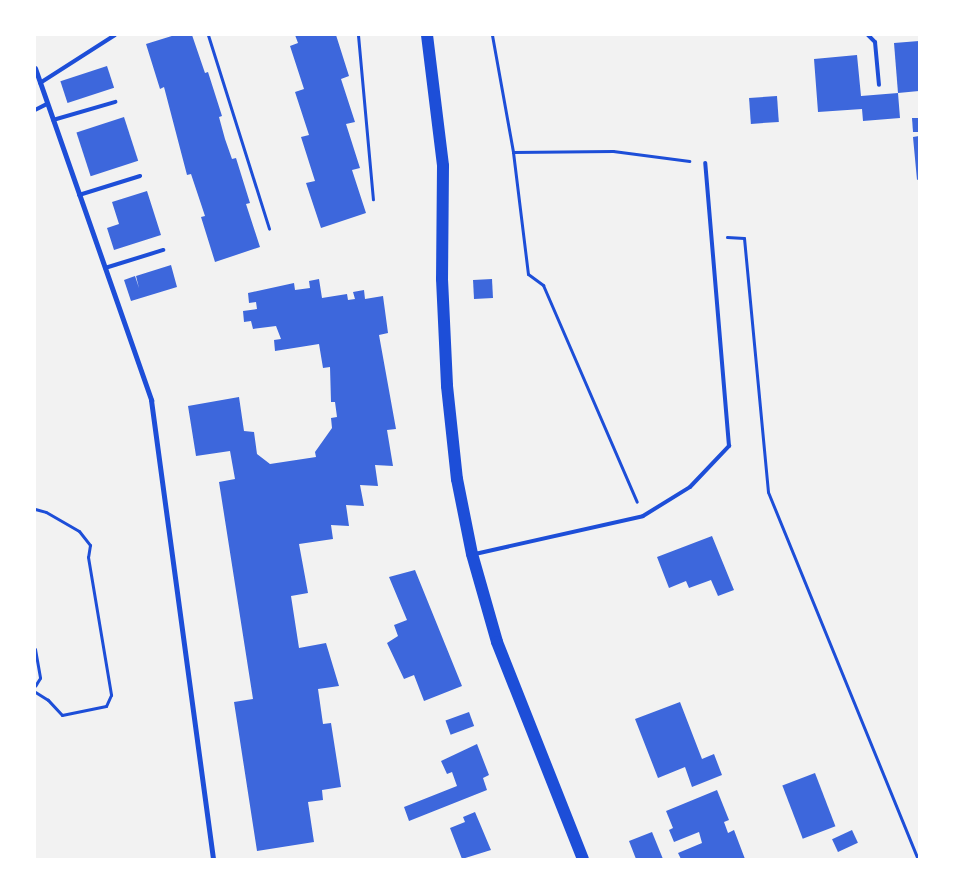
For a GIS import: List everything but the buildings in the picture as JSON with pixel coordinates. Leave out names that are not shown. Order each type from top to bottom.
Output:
[{"type":"main road","points":[[427,35],[443,166],[442,279],[447,386],[457,479],[472,554],[496,642],[583,859]]},
{"type":"street","points":[[35,68],[151,400],[213,859]]},
{"type":"lane","points":[[40,83],[115,35]]},
{"type":"lane","points":[[868,35],[875,42],[879,85]]},
{"type":"lane","points":[[52,120],[115,102]]},
{"type":"lane","points":[[35,110],[46,104]]},
{"type":"lane","points":[[472,554],[643,516],[690,487],[729,446],[705,163]]},
{"type":"lane","points":[[79,195],[140,176]]},
{"type":"lane","points":[[105,268],[163,250]]},
{"type":"path","points":[[208,35],[270,229]]},
{"type":"path","points":[[358,35],[374,199]]},
{"type":"path","points":[[492,35],[513,152],[528,274],[544,285],[643,516]]},
{"type":"path","points":[[513,152],[613,152],[705,163]]},
{"type":"path","points":[[711,237],[744,238],[768,492],[918,859]]},
{"type":"path","points":[[35,509],[79,531],[90,545],[88,557],[111,695],[106,706],[62,715],[48,700],[35,692]]},
{"type":"path","points":[[35,649],[40,678],[35,686]]}]
